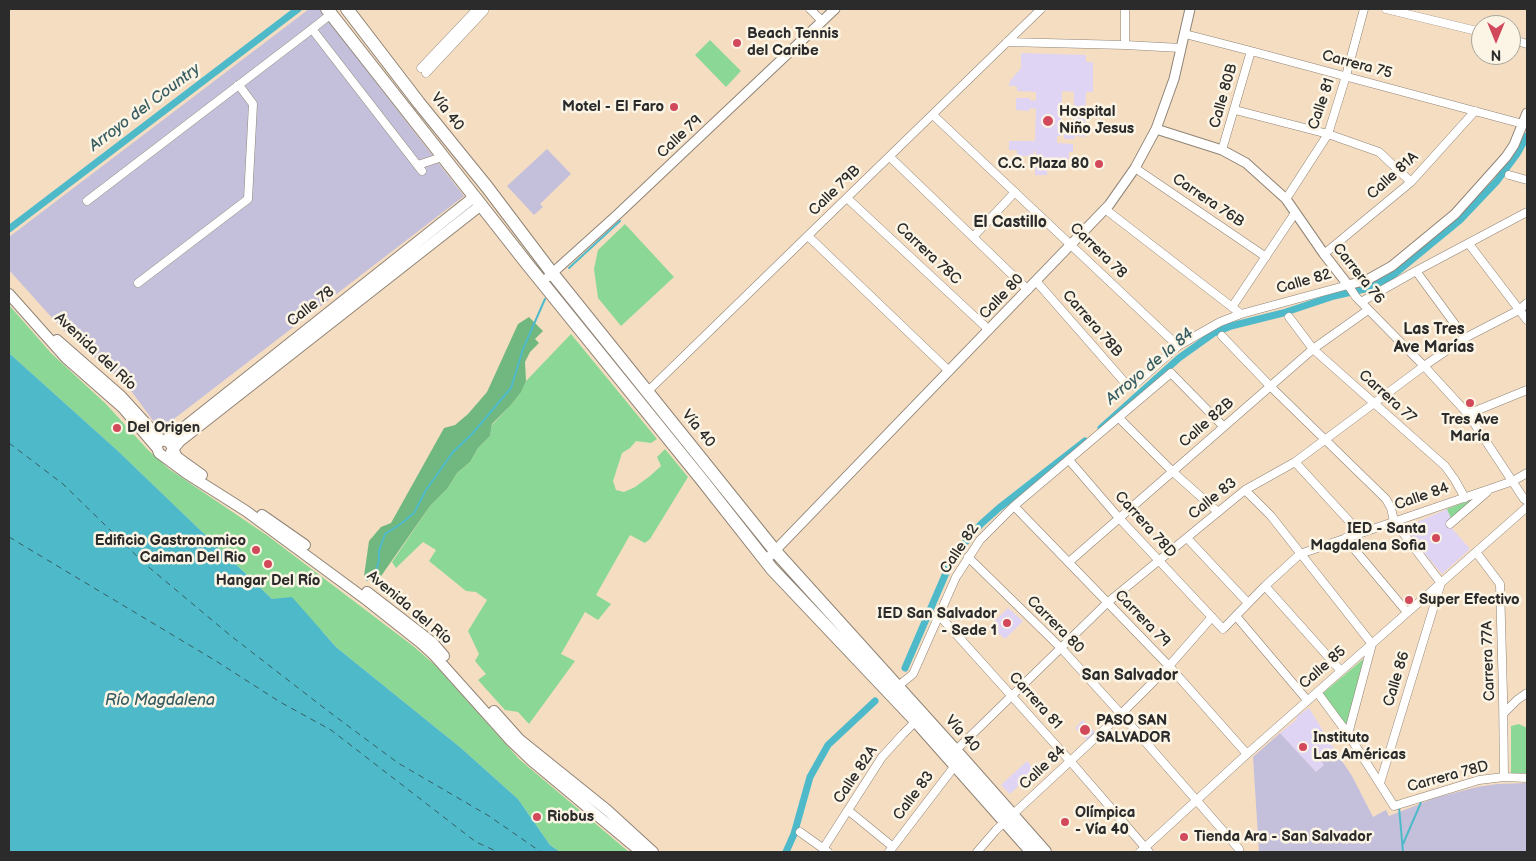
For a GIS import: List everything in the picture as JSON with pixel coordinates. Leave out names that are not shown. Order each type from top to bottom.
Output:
[{"type":"highway","name":"Vía 40","points":[[346,9],[488,187],[552,273],[647,392],[765,561],[916,721],[955,758]]},
{"type":"highway","name":"Vía 40","points":[[328,14],[342,29],[439,158],[703,471],[897,687],[955,758],[1009,819],[1045,852]]},
{"type":"highway","points":[[342,29],[355,19]]},
{"type":"highway","points":[[439,158],[455,148]]},
{"type":"highway","name":"Vía 40","points":[[1009,819],[1032,852]]},
{"type":"main road","name":"Calle 78","points":[[168,444],[477,201]]},
{"type":"main road","name":"Avenida del Río","points":[[9,284],[54,337],[121,396],[152,430],[168,444],[182,462],[279,526],[384,605],[432,644],[520,740],[607,810],[653,852]]},
{"type":"main road","name":"Avenida del Río","points":[[9,294],[66,358],[168,444],[186,474],[246,511],[368,601],[421,643],[511,741],[641,852]]},
{"type":"main road","points":[[152,430],[168,434],[168,444]]},
{"type":"main road","points":[[526,754],[536,758],[592,805],[607,810]]},
{"type":"street","points":[[423,71],[480,10],[490,11],[493,9]]},
{"type":"street","points":[[810,9],[822,21]]},
{"type":"street","name":"Calle 79","points":[[542,282],[618,214],[835,9]]},
{"type":"street","name":"Calle 79B","points":[[647,392],[1041,9]]},
{"type":"street","points":[[1124,44],[1125,9]]},
{"type":"street","name":"Calle 80","points":[[765,561],[776,552],[1105,209],[1135,168],[1156,129],[1174,79],[1190,9]]},
{"type":"street","name":"Calle 81","points":[[1286,200],[1328,134],[1364,9]]},
{"type":"street","points":[[1386,9],[1471,30]]},
{"type":"street","points":[[87,201],[312,29],[328,14]]},
{"type":"street","points":[[312,29],[420,168],[439,158]]},
{"type":"street","name":"Carrera 75","points":[[1185,34],[1523,124]]},
{"type":"street","points":[[1007,42],[1124,44],[1181,48]]},
{"type":"street","name":"Calle 80B","points":[[1222,150],[1251,51]]},
{"type":"street","points":[[138,283],[248,199],[253,104],[241,88],[236,86]]},
{"type":"street","points":[[1235,110],[1328,134],[1379,152],[1410,182]]},
{"type":"street","name":"Calle 81A","points":[[1324,254],[1410,182],[1475,111]]},
{"type":"street","name":"Calle 82","points":[[1127,385],[1133,386],[1178,346],[1220,322],[1241,314],[1349,286],[1367,280],[1392,266],[1455,214],[1506,157],[1514,145],[1527,113]]},
{"type":"street","name":"Carrera 78","points":[[933,115],[1178,346]]},
{"type":"street","name":"Carrera 76","points":[[1156,129],[1222,150],[1246,163],[1286,200],[1358,300],[1424,366],[1468,414],[1527,501]]},
{"type":"street","points":[[890,157],[1028,290]]},
{"type":"street","name":"Carrera 76B","points":[[1135,168],[1266,257]]},
{"type":"street","points":[[1509,175],[1527,180]]},
{"type":"street","points":[[973,237],[1015,192]]},
{"type":"street","name":"Carrera 78C","points":[[848,198],[989,330]]},
{"type":"street","points":[[1105,209],[1241,314]]},
{"type":"street","points":[[1358,300],[1469,244],[1527,212]]},
{"type":"street","points":[[1232,307],[1295,213]]},
{"type":"street","points":[[808,236],[949,371]]},
{"type":"street","points":[[1469,244],[1527,320]]},
{"type":"street","points":[[1416,271],[1465,338]]},
{"type":"street","name":"Carrera 78B","points":[[1036,281],[1127,385]]},
{"type":"street","name":"Calle 83","points":[[891,850],[955,758],[1012,696],[1107,603],[1245,490],[1294,462],[1465,338],[1519,310],[1527,303]]},
{"type":"street","name":"Calle 82B","points":[[1069,562],[1270,386],[1314,349],[1368,310]]},
{"type":"street","name":"Carrera 77","points":[[1289,317],[1314,349],[1444,466],[1455,480],[1465,498]]},
{"type":"street","points":[[1222,336],[1324,440],[1386,499],[1392,508],[1394,521],[1441,583]]},
{"type":"street","name":"Calle 82","points":[[897,687],[913,674],[956,577],[980,540],[1014,506],[1171,373],[1224,427]]},
{"type":"street","points":[[1468,414],[1526,393]]},
{"type":"street","points":[[1118,418],[1173,472],[1218,512]]},
{"type":"street","name":"Carrera 78D","points":[[1069,460],[1119,518],[1223,629]]},
{"type":"street","points":[[1294,462],[1360,533]]},
{"type":"street","name":"Calle 84","points":[[1223,629],[1300,554],[1465,498],[1512,481],[1527,473]]},
{"type":"street","points":[[1450,524],[1490,489]]},
{"type":"street","points":[[1245,490],[1271,516],[1372,644],[1348,734]]},
{"type":"street","name":"Carrera 79","points":[[1014,506],[1169,666],[1247,754]]},
{"type":"street","name":"Calle 85","points":[[1145,851],[1247,754],[1527,507]]},
{"type":"street","points":[[1187,538],[1248,603]]},
{"type":"street","points":[[1345,538],[1407,612]]},
{"type":"street","name":"Carrera 77A","points":[[1476,552],[1500,584],[1504,695],[1504,777]]},
{"type":"street","name":"Carrera 80","points":[[968,557],[1061,648],[1121,714],[1239,851]]},
{"type":"street","name":"Calle 86","points":[[1380,783],[1441,583]]},
{"type":"street","points":[[1265,586],[1341,671]]},
{"type":"street","name":"Carrera 81","points":[[938,614],[1071,762],[1145,851]]},
{"type":"street","points":[[1236,616],[1308,700]]},
{"type":"street","name":"Calle 84","points":[[977,852],[1009,819],[1121,714],[1169,666],[1212,618]]},
{"type":"street","name":"Carrera 78D","points":[[1317,692],[1348,734],[1394,806],[1479,780],[1504,777],[1527,778]]},
{"type":"street","points":[[1504,713],[1527,693]]},
{"type":"street","points":[[1504,695],[1517,700]]},
{"type":"street","name":"Calle 82A","points":[[825,850],[864,784],[882,758],[916,721]]},
{"type":"street","points":[[848,811],[891,850]]},
{"type":"street","points":[[800,832],[825,850]]},
{"type":"shaded area","points":[[309,9],[319,9],[464,196],[166,425],[154,422],[126,384],[63,330],[9,270],[9,237]]},
{"type":"shaded area","name":"Hospital Niño Jesus","points":[[1021,53],[1086,55],[1086,62],[1093,62],[1093,92],[1086,92],[1085,137],[1075,136],[1075,139],[1064,139],[1064,132],[1073,132],[1074,92],[1062,91],[1061,136],[1057,136],[1057,143],[1073,144],[1073,152],[1069,152],[1069,159],[1047,158],[1047,175],[1035,175],[1036,151],[1034,151],[1034,156],[1017,156],[1017,150],[1009,150],[1009,141],[1035,141],[1036,109],[1030,108],[1029,111],[1016,110],[1016,98],[1030,98],[1030,100],[1036,101],[1036,92],[1017,91],[1017,86],[1009,86],[1010,81],[1021,68]]},
{"type":"shaded area","points":[[547,149],[571,174],[540,204],[543,207],[534,215],[507,186]]},
{"type":"shaded area","name":"IED - Santa Magdalena Sofia","points":[[1447,509],[1452,521],[1449,525],[1470,549],[1442,574],[1403,528]]},
{"type":"shaded area","name":"IED San Salvador - Sede 1","points":[[1008,608],[1023,621],[1005,639],[990,626]]},
{"type":"shaded area","points":[[1309,708],[1336,752],[1322,760],[1324,765],[1316,772],[1280,733],[1297,719],[1296,717]]},
{"type":"shaded area","name":"PASO SAN SALVADOR","points":[[1083,720],[1095,732],[1087,740],[1075,728]]},
{"type":"shaded area","points":[[1280,733],[1316,772],[1324,765],[1321,760],[1336,752],[1352,776],[1373,817],[1386,810],[1389,816],[1435,798],[1477,787],[1527,783],[1527,852],[1259,852],[1253,757]]},
{"type":"shaded area","points":[[1027,761],[1035,770],[1010,794],[1001,785]]},
{"type":"green space","points":[[710,40],[741,71],[726,87],[695,55]]},
{"type":"green space","points":[[625,224],[674,277],[621,326],[598,298],[594,269],[598,250]]},
{"type":"green space","points":[[9,305],[51,353],[106,404],[148,450],[169,469],[268,536],[413,646],[435,665],[519,759],[629,852],[560,852],[550,845],[518,799],[461,748],[336,647],[323,632],[272,599],[118,451],[9,353]]},
{"type":"green space","points":[[529,317],[543,331],[535,339],[539,343],[530,352],[525,362],[526,381],[521,392],[492,424],[490,436],[478,448],[470,462],[457,473],[447,489],[430,506],[379,579],[371,581],[364,576],[369,541],[381,527],[391,523],[444,428],[455,425],[468,414],[487,392],[518,324]]},
{"type":"green space","points":[[571,334],[657,439],[651,443],[636,441],[622,453],[613,481],[616,490],[624,492],[635,487],[650,476],[661,466],[657,457],[665,449],[688,477],[650,539],[645,543],[630,535],[596,595],[611,604],[598,620],[585,612],[561,654],[575,661],[529,724],[518,712],[505,710],[478,680],[486,674],[475,661],[479,654],[468,631],[487,600],[476,592],[466,591],[429,561],[436,550],[423,542],[396,568],[392,562],[430,506],[447,489],[457,473],[470,462],[478,448],[490,436],[492,425],[510,406],[526,381]]},
{"type":"green space","points":[[1481,496],[1452,521],[1447,509]]},
{"type":"green space","points":[[1368,655],[1347,728],[1322,694]]},
{"type":"green space","points":[[1519,724],[1527,728],[1527,773],[1511,773],[1511,726]]},
{"type":"water","name":"Río Magdalena","points":[[9,353],[118,451],[272,599],[292,597],[336,647],[461,748],[518,799],[550,845],[560,852],[9,852]]},
{"type":"waterway","name":"Arroyo del Country","points":[[9,229],[298,9]]},
{"type":"waterway","name":"Arroyo de la 84","points":[[1101,428],[1179,358],[1214,333],[1231,326],[1283,313],[1334,296],[1369,288],[1392,276],[1460,220],[1497,181],[1517,154],[1527,136]]},
{"type":"waterway","points":[[569,268],[620,221]]},
{"type":"waterway","points":[[367,580],[376,571],[379,551],[385,534],[414,513],[426,490],[453,452],[472,434],[511,388],[523,349],[545,299]]},
{"type":"waterway","name":"Arroyo de la 84","points":[[905,668],[949,566],[957,552],[981,524],[999,508],[1085,441]]},
{"type":"waterway","name":"Arroyo de la 84","points":[[786,852],[794,834],[810,777],[828,745],[875,701]]},
{"type":"waterway","points":[[1403,844],[1422,800]]},
{"type":"waterway","points":[[1399,807],[1403,852]]},
{"type":"ferry route","points":[[9,443],[63,484],[145,564],[231,636],[328,711],[398,763],[489,816],[541,852]]},
{"type":"ferry route","points":[[9,537],[216,661],[280,702],[331,730],[476,842],[498,852]]},
{"type":"place","name":"Beach Tennis del Caribe","points":[[737,43]]},
{"type":"place","name":"Motel - El Faro","points":[[674,107]]},
{"type":"place","name":"Hospital Niño Jesus","points":[[1048,121]]},
{"type":"place","name":"C.C. Plaza 80","points":[[1099,164]]},
{"type":"place","name":"Tres Ave María","points":[[1470,403]]},
{"type":"place","name":"Del Origen","points":[[117,428]]},
{"type":"place","name":"IED - Santa Magdalena Sofia","points":[[1436,538]]},
{"type":"place","name":"Edificio Gastronomico Caiman Del Rio","points":[[256,550]]},
{"type":"place","name":"Hangar Del Río","points":[[268,564]]},
{"type":"place","name":"Super Efectivo","points":[[1409,600]]},
{"type":"place","name":"IED San Salvador - Sede 1","points":[[1007,623]]},
{"type":"place","name":"PASO SAN SALVADOR","points":[[1085,730]]},
{"type":"place","name":"Instituto Las Américas","points":[[1303,747]]},
{"type":"place","name":"Riobus","points":[[537,817]]},
{"type":"place","name":"Olímpica - Vía 40","points":[[1065,822]]},
{"type":"place","name":"Tienda Ara - San Salvador","points":[[1184,837]]},
{"type":"district","name":"El Castillo","points":[[1010,223]]},
{"type":"district","name":"Las Tres Ave Marías","points":[[1434,339]]},
{"type":"district","name":"San Salvador","points":[[1130,676]]}]
